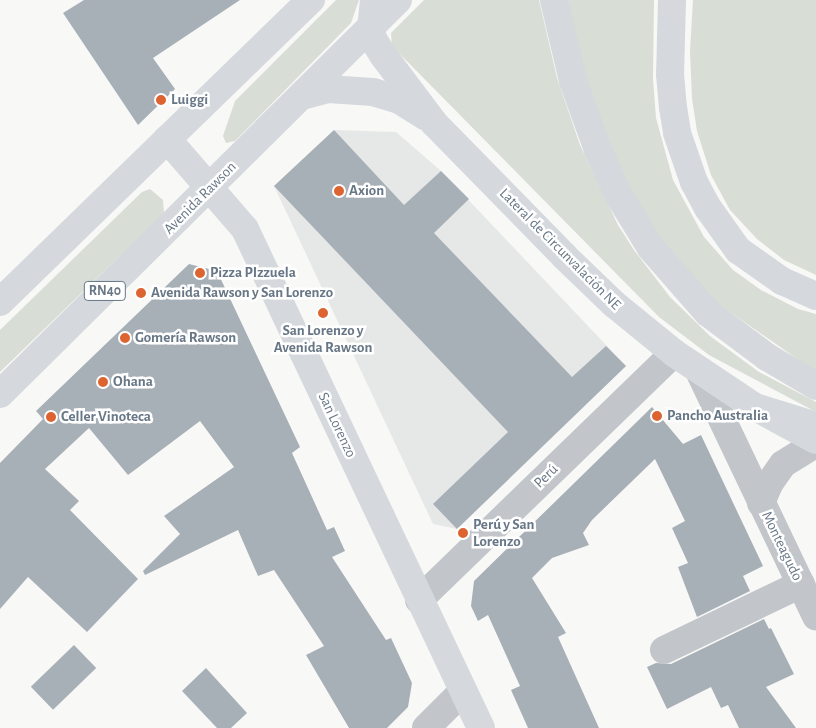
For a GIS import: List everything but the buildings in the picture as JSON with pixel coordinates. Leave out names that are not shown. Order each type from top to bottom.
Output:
[{"type":"main road","points":[[0,302],[311,0]]},
{"type":"main road","name":"Lateral de Circunvalación NE","points":[[374,0],[371,27],[377,47],[434,123],[604,295],[674,353],[699,371],[755,407],[816,441]]},
{"type":"main road","name":"Avenida Rawson","points":[[0,394],[398,0]]},
{"type":"main road","points":[[554,0],[573,81],[598,150],[620,196],[651,248],[688,294],[708,313],[767,357],[816,386]]},
{"type":"main road","points":[[672,0],[670,74],[673,107],[677,133],[694,182],[708,208],[738,250],[782,281],[816,296]]},
{"type":"main road","points":[[302,96],[328,90],[373,92],[399,100],[434,123]]},
{"type":"main road","name":"San Lorenzo","points":[[167,139],[245,229],[481,728]]},
{"type":"main road","points":[[755,407],[816,426]]},
{"type":"street","name":"Perú","points":[[419,600],[674,353]]},
{"type":"street","name":"Monteagudo","points":[[699,371],[816,616]]},
{"type":"street","name":"Monteagudo","points":[[761,502],[769,484],[783,464],[816,441]]},
{"type":"street","points":[[664,650],[801,584]]},
{"type":"street","points":[[426,728],[463,691]]},
{"type":"shaded area","points":[[336,0],[359,0],[351,23],[235,141],[226,143],[223,136],[235,101]]},
{"type":"shaded area","points":[[424,0],[539,0],[557,78],[580,145],[618,225],[634,250],[670,297],[710,336],[759,372],[816,402],[816,412],[709,355],[659,317],[392,46],[391,33]]},
{"type":"shaded area","points":[[568,0],[654,0],[653,79],[656,118],[673,180],[704,237],[733,270],[761,290],[798,309],[816,314],[816,372],[717,303],[669,252],[631,193],[600,126],[577,47]]},
{"type":"shaded area","points":[[693,0],[816,0],[816,275],[784,260],[757,239],[730,210],[711,175],[697,131],[692,99],[690,51]]},
{"type":"shaded area","points":[[334,130],[396,132],[441,171],[626,366],[457,529],[433,524],[274,186]]},
{"type":"shaded area","points":[[150,189],[163,200],[164,213],[0,372],[0,330],[142,192]]},
{"type":"place","name":"Luiggi","points":[[161,100]]},
{"type":"place","name":"Axion","points":[[339,191]]},
{"type":"place","name":"Pizza PIzzuela","points":[[200,273]]},
{"type":"place","name":"Avenida Rawson y San Lorenzo","points":[[141,293]]},
{"type":"place","name":"San Lorenzo y Avenida Rawson","points":[[323,313]]},
{"type":"place","name":"Gomería Rawson","points":[[125,338]]},
{"type":"place","name":"Ohana","points":[[103,382]]},
{"type":"place","name":"Pancho Australia","points":[[657,416]]},
{"type":"place","name":"Celler Vinoteca","points":[[51,417]]},
{"type":"place","name":"Perú y San Lorenzo","points":[[463,533]]}]
